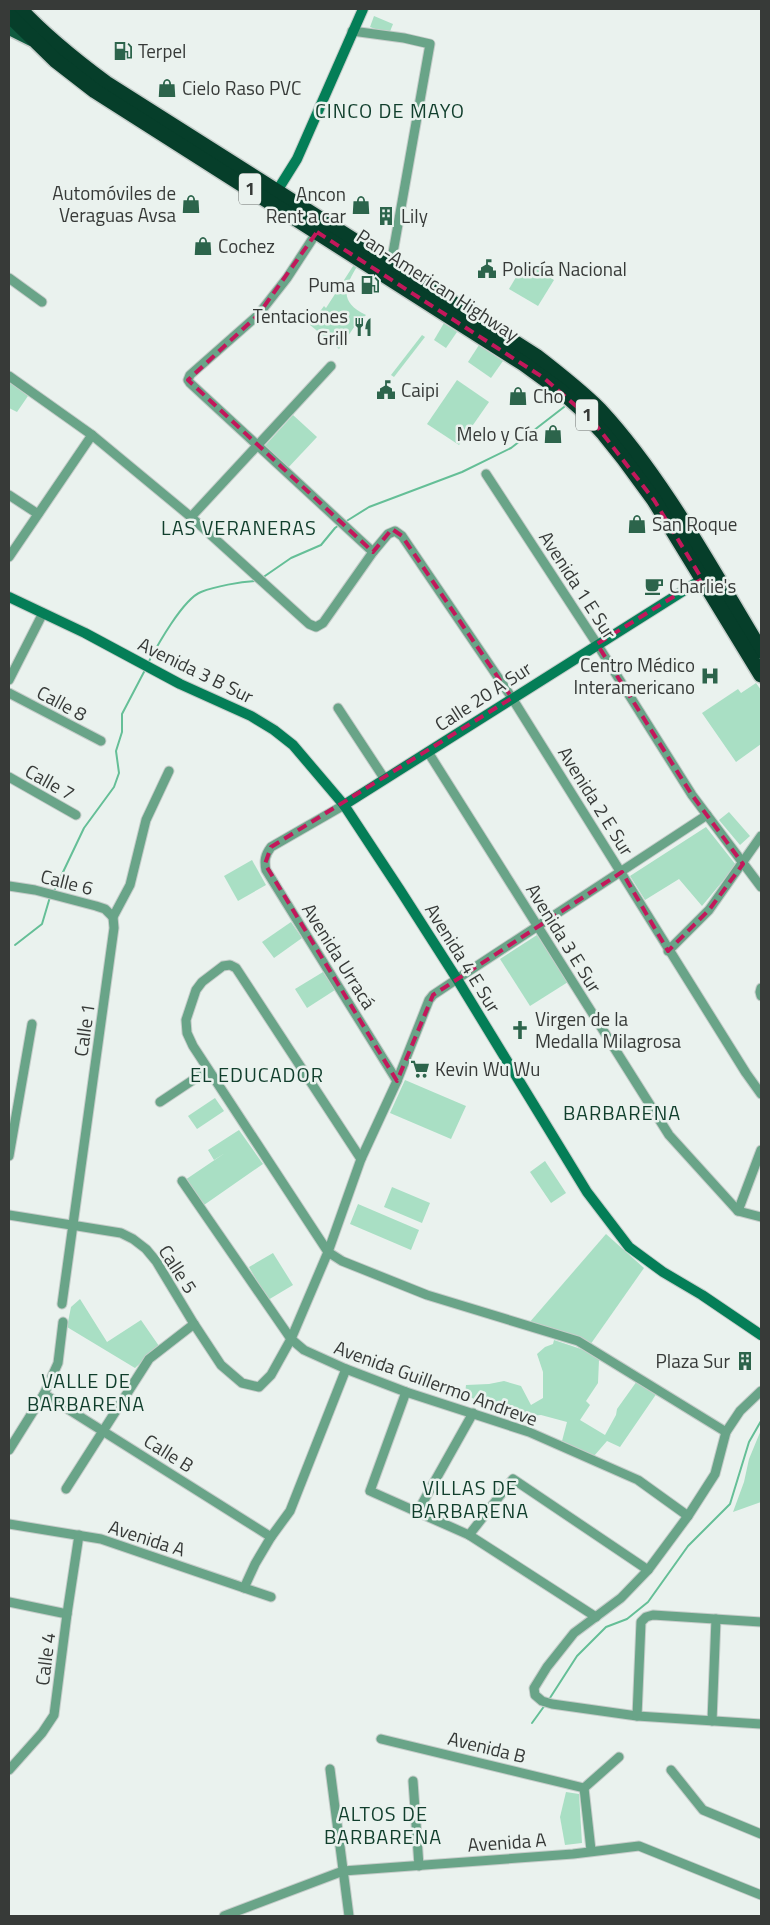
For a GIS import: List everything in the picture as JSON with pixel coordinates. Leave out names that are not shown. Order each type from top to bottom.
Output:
[{"type":"highway","points":[[12,9],[37,32],[42,42],[64,59],[70,62],[76,61],[81,73],[118,107]]},
{"type":"highway","name":"Pan-American Highway","points":[[20,9],[40,40],[76,61],[106,83],[536,356],[578,389],[600,411],[637,456],[678,514],[707,576],[761,675]]},
{"type":"highway","name":"Pan-American Highway","points":[[9,14],[40,40],[74,75],[118,107],[202,158],[524,364],[580,408],[604,434],[653,499],[761,652]]},
{"type":"highway","points":[[202,158],[265,191],[277,191],[283,202],[317,227],[336,244]]},
{"type":"main road","points":[[9,29],[40,40]]},
{"type":"street","points":[[277,191],[297,159],[363,9]]},
{"type":"street","points":[[352,31],[404,38],[430,44],[391,264]]},
{"type":"street","points":[[9,376],[92,435],[191,517],[309,624],[316,627],[323,623],[373,552],[256,446],[188,380],[190,375],[258,315],[287,278],[316,232]]},
{"type":"street","points":[[9,278],[42,302]]},
{"type":"street","points":[[191,517],[331,366]]},
{"type":"street","points":[[9,557],[92,435]]},
{"type":"street","name":"Avenida 1 E Sur","points":[[486,474],[597,644],[687,787],[761,887]]},
{"type":"street","points":[[9,496],[38,514]]},
{"type":"street","name":"Avenida 2 E Sur","points":[[373,552],[388,534],[395,532],[402,536],[512,698],[622,872],[668,951],[761,1094]]},
{"type":"street","name":"Calle 20 A Sur","points":[[271,847],[344,805],[707,576]]},
{"type":"street","name":"Avenida 3 B Sur","points":[[9,597],[180,684],[251,716],[274,730],[293,745],[344,805]]},
{"type":"street","points":[[9,680],[43,613]]},
{"type":"street","name":"Calle 8","points":[[9,693],[101,741]]},
{"type":"street","points":[[338,708],[384,778]]},
{"type":"street","name":"Avenida 3 E Sur","points":[[428,752],[668,1135],[738,1211]]},
{"type":"street","name":"Calle 1","points":[[62,1304],[114,928],[113,917],[130,885],[146,820],[169,771]]},
{"type":"street","name":"Calle 7","points":[[9,777],[76,815]]},
{"type":"street","name":"Avenida 4 E Sur","points":[[344,805],[456,979],[586,1192],[629,1247],[663,1272],[702,1295],[761,1335]]},
{"type":"street","points":[[291,1339],[328,1252],[360,1159],[397,1081],[429,1000],[456,979],[707,815]]},
{"type":"street","points":[[668,951],[709,910],[761,836]]},
{"type":"street","name":"Avenida Urracá","points":[[271,847],[265,858],[266,870],[397,1081]]},
{"type":"street","name":"Calle 6","points":[[9,886],[36,890],[96,906],[105,909],[113,917]]},
{"type":"street","points":[[360,1159],[236,968],[230,965],[223,966],[202,982],[196,990],[186,1020],[187,1033],[193,1046],[328,1252],[342,1261],[427,1295],[578,1341],[726,1432]]},
{"type":"street","points":[[761,988],[761,996]]},
{"type":"street","points":[[9,1156],[32,1024]]},
{"type":"street","points":[[160,1102],[208,1070]]},
{"type":"street","points":[[761,1150],[738,1211],[761,1217]]},
{"type":"street","name":"Avenida Guillermo Andreve","points":[[182,1181],[291,1339],[304,1350],[346,1369],[406,1392],[529,1432],[638,1480],[688,1516]]},
{"type":"street","name":"Calle 5","points":[[9,1215],[121,1233],[140,1244],[156,1261],[221,1365],[242,1383],[259,1387],[271,1375],[291,1339]]},
{"type":"street","points":[[9,1450],[44,1394],[58,1363],[63,1322]]},
{"type":"street","points":[[66,1489],[149,1359],[194,1324]]},
{"type":"street","points":[[244,1588],[254,1564],[290,1510],[346,1369]]},
{"type":"street","points":[[761,1391],[740,1411],[726,1432],[715,1474],[688,1516],[648,1570],[621,1598],[574,1633],[547,1667],[534,1688],[536,1695],[542,1701],[552,1704],[637,1716],[761,1724]]},
{"type":"street","points":[[406,1392],[370,1491],[469,1535],[596,1617]]},
{"type":"street","name":"Calle B","points":[[44,1394],[271,1537]]},
{"type":"street","points":[[418,1511],[473,1413]]},
{"type":"street","points":[[469,1535],[513,1479],[648,1570]]},
{"type":"street","name":"Avenida A","points":[[9,1524],[101,1539],[271,1597]]},
{"type":"street","name":"Calle 4","points":[[9,1770],[42,1733],[54,1715],[67,1614],[80,1535]]},
{"type":"street","points":[[9,1602],[67,1614]]},
{"type":"street","points":[[637,1716],[641,1622],[643,1619],[653,1615],[761,1622]]},
{"type":"street","points":[[712,1721],[716,1619]]},
{"type":"street","name":"Avenida B","points":[[381,1739],[584,1788]]},
{"type":"street","points":[[591,1850],[584,1788],[619,1757]]},
{"type":"street","points":[[330,1769],[349,1916]]},
{"type":"street","points":[[671,1770],[703,1810],[761,1834]]},
{"type":"street","points":[[413,1781],[419,1866]]},
{"type":"street","name":"Avenida A","points":[[224,1916],[343,1871],[573,1854],[591,1850],[639,1846],[761,1895]]},
{"type":"highlighted area","points":[[317,232],[544,378],[592,420],[654,500],[702,579],[597,644],[692,795],[743,864],[709,910],[668,951],[622,872],[433,995],[397,1081],[265,864],[271,847],[512,698],[402,536],[392,529],[373,552],[188,380],[258,315]]},
{"type":"green space","points":[[374,16],[393,24],[389,34],[370,27]]},
{"type":"green space","points":[[525,262],[554,280],[538,306],[509,289]]},
{"type":"green space","points":[[355,263],[358,265],[347,287],[348,299],[351,305],[366,315],[363,318],[361,317],[339,349],[310,325],[324,306],[326,308]]},
{"type":"green space","points":[[444,323],[457,332],[446,348],[434,340]]},
{"type":"green space","points":[[422,335],[425,337],[394,377],[391,375]]},
{"type":"green space","points":[[479,345],[503,361],[491,378],[468,362]]},
{"type":"green space","points":[[457,380],[489,402],[459,445],[427,424]]},
{"type":"green space","points":[[9,381],[28,396],[17,412],[9,408]]},
{"type":"green space","points":[[293,415],[317,437],[286,470],[263,448]]},
{"type":"green space","points":[[756,683],[761,690],[761,744],[736,762],[702,713],[738,689],[741,693]]},
{"type":"green space","points":[[729,812],[750,836],[740,845],[719,820]]},
{"type":"green space","points":[[706,827],[736,865],[702,906],[679,879],[645,900],[630,876]]},
{"type":"green space","points":[[252,860],[266,885],[238,901],[224,876]]},
{"type":"green space","points":[[291,922],[302,938],[274,958],[262,942]]},
{"type":"green space","points":[[537,935],[568,982],[530,1006],[500,959]]},
{"type":"green space","points":[[323,972],[335,990],[307,1008],[295,989]]},
{"type":"green space","points":[[405,1080],[466,1106],[451,1139],[390,1113]]},
{"type":"green space","points":[[215,1098],[224,1111],[197,1129],[188,1116]]},
{"type":"green space","name":"EL EDUCADOR","points":[[239,1130],[263,1164],[204,1205],[185,1180],[225,1153],[214,1160],[208,1150]]},
{"type":"green space","points":[[545,1161],[566,1193],[551,1203],[530,1172]]},
{"type":"green space","points":[[392,1187],[430,1203],[422,1223],[384,1207]]},
{"type":"green space","points":[[358,1204],[419,1230],[411,1250],[350,1224]]},
{"type":"green space","points":[[606,1234],[644,1268],[590,1345],[529,1323]]},
{"type":"green space","points":[[273,1253],[293,1285],[268,1300],[249,1267]]},
{"type":"green space","points":[[80,1299],[107,1342],[141,1320],[159,1346],[135,1368],[67,1327],[71,1307]]},
{"type":"green space","points":[[554,1340],[596,1354],[599,1360],[598,1383],[586,1401],[590,1405],[580,1420],[605,1435],[616,1415],[617,1409],[637,1381],[657,1393],[620,1447],[607,1441],[594,1456],[562,1441],[567,1422],[541,1415],[520,1417],[481,1403],[465,1394],[466,1385],[504,1381],[521,1386],[531,1405],[543,1398],[543,1372],[537,1354],[545,1347],[553,1344]]},
{"type":"green space","points":[[761,1430],[761,1502],[733,1512],[744,1482],[749,1459]]},
{"type":"green space","points":[[566,1792],[579,1794],[582,1843],[565,1845],[560,1817]]},
{"type":"waterway","points":[[345,522],[369,507],[462,472],[511,448],[564,407]]},
{"type":"waterway","points":[[262,578],[291,558],[321,545],[339,525]]},
{"type":"waterway","points":[[148,663],[171,624],[194,596],[214,588],[255,581]]},
{"type":"waterway","points":[[54,891],[84,828],[114,787],[119,773],[116,751],[122,732],[122,714],[145,670]]},
{"type":"waterway","points":[[15,945],[42,924],[50,897]]},
{"type":"waterway","points":[[548,1701],[577,1656],[606,1627],[627,1619],[648,1602],[688,1546],[730,1504],[749,1442],[761,1421]]},
{"type":"waterway","points":[[532,1723],[545,1705]]},
{"type":"place","name":"Terpel","points":[[123,51]]},
{"type":"place","name":"Cielo Raso PVC","points":[[167,88]]},
{"type":"place","name":"Automóviles de Veraguas Avsa","points":[[191,204]]},
{"type":"place","name":"Ancon Rent a car","points":[[361,205]]},
{"type":"place","name":"Lily","points":[[386,216]]},
{"type":"place","name":"Cochez","points":[[203,246]]},
{"type":"place","name":"Policía Nacional","points":[[487,269]]},
{"type":"place","name":"Puma","points":[[370,285]]},
{"type":"place","name":"Tentaciones Grill","points":[[363,327]]},
{"type":"place","name":"Caipi","points":[[386,390]]},
{"type":"place","name":"Cho","points":[[518,396]]},
{"type":"place","name":"Melo y Cía","points":[[553,434]]},
{"type":"place","name":"San Roque","points":[[637,524]]},
{"type":"place","name":"Charlie's","points":[[654,586]]},
{"type":"place","name":"Centro Médico Interamericano","points":[[710,676]]},
{"type":"place","name":"Virgen de la Medalla Milagrosa","points":[[520,1030]]},
{"type":"place","name":"Kevin Wu Wu","points":[[420,1069]]},
{"type":"place","name":"Plaza Sur","points":[[745,1361]]},
{"type":"district","name":"CINCO DE MAYO","points":[[390,111]]},
{"type":"district","name":"LAS VERANERAS","points":[[239,528]]},
{"type":"district","name":"EL EDUCADOR","points":[[257,1075]]},
{"type":"district","name":"BARBARENA","points":[[622,1113]]},
{"type":"district","name":"VALLE DE BARBARENA","points":[[86,1392]]},
{"type":"district","name":"VILLAS DE BARBARENA","points":[[470,1500]]},
{"type":"district","name":"ALTOS DE BARBARENA","points":[[383,1826]]}]
